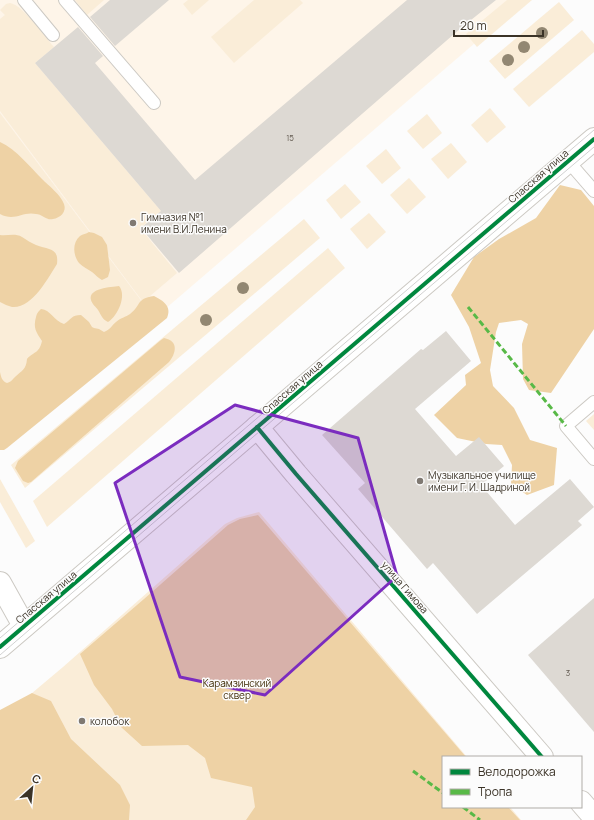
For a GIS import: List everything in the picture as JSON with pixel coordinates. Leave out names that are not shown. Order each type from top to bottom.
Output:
[{"type":"street","name":"Спасская улица","points":[[0,647],[594,139]]},
{"type":"street","name":"улица Гимова","points":[[257,427],[541,756]]},
{"type":"street","points":[[0,583],[24,626]]},
{"type":"street","points":[[582,803],[594,817]]},
{"type":"lane","points":[[24,0],[53,35]]},
{"type":"lane","points":[[65,0],[154,103]]},
{"type":"lane","points":[[568,161],[594,191]]},
{"type":"lane","points":[[594,402],[566,426],[594,459]]},
{"type":"highlighted area","points":[[235,405],[358,438],[397,576],[265,695],[180,677],[115,483]]},
{"type":"shaded area","name":"Гимназия №1 имени В.И.Ленина","points":[[0,0],[525,0],[2,449],[0,446]]},
{"type":"green space","points":[[75,0],[104,0],[87,15]]},
{"type":"green space","points":[[188,0],[209,0],[192,15],[183,4]]},
{"type":"green space","points":[[254,0],[300,0],[303,3],[234,63],[211,37]]},
{"type":"green space","points":[[507,0],[532,0],[477,47],[466,34]]},
{"type":"green space","points":[[559,2],[574,20],[505,79],[489,61]]},
{"type":"green space","points":[[10,3],[21,9],[27,15],[54,47],[35,63],[161,211],[140,228],[177,273],[143,302],[0,111],[0,19],[5,15],[0,10],[6,4]]},
{"type":"green space","points":[[582,30],[594,44],[594,52],[529,107],[513,89]]},
{"type":"green space","points":[[490,108],[506,127],[487,143],[471,125]]},
{"type":"green space","points":[[0,113],[143,303],[0,427]]},
{"type":"green space","points":[[427,114],[442,133],[423,149],[407,131]]},
{"type":"green space","points":[[0,142],[17,154],[60,197],[64,204],[65,210],[60,216],[51,219],[31,213],[14,217],[0,214]]},
{"type":"green space","points":[[451,143],[467,162],[448,179],[431,159]]},
{"type":"green space","points":[[386,149],[401,168],[382,184],[366,166]]},
{"type":"green space","points":[[409,178],[426,197],[407,214],[390,195]]},
{"type":"green space","points":[[345,184],[361,202],[341,219],[326,200]]},
{"type":"green space","points":[[560,185],[581,190],[594,206],[594,329],[551,393],[529,390],[523,379],[522,344],[528,324],[521,320],[499,323],[496,332],[490,370],[493,386],[514,408],[530,440],[557,448],[554,485],[527,495],[511,484],[512,465],[502,445],[486,444],[457,438],[434,415],[466,385],[465,375],[481,363],[469,327],[451,295],[474,257],[499,239],[536,218]]},
{"type":"green space","points":[[369,213],[386,232],[367,249],[350,229]]},
{"type":"green space","points":[[304,219],[320,238],[25,488],[11,465]]},
{"type":"green space","points":[[89,232],[102,237],[107,245],[110,270],[108,277],[102,280],[79,263],[75,253],[74,249],[77,239]]},
{"type":"green space","points":[[0,235],[19,236],[34,244],[52,250],[56,255],[57,264],[39,292],[26,303],[19,306],[12,307],[0,302]]},
{"type":"green space","points":[[328,248],[345,268],[47,527],[33,501]]},
{"type":"green space","points":[[119,286],[122,300],[115,315],[108,322],[103,319],[92,303],[91,296],[93,293],[101,289]]},
{"type":"green space","points":[[154,296],[161,300],[168,308],[167,318],[7,448],[0,450],[0,372],[4,381],[7,383],[10,382],[23,370],[27,359],[39,348],[42,341],[35,327],[35,321],[38,312],[41,309],[47,311],[58,321],[64,324],[73,317],[81,315],[92,327],[104,332],[134,311],[141,301],[148,297]]},
{"type":"green space","points":[[164,338],[172,342],[175,348],[169,362],[31,482],[28,483],[23,481],[15,468],[18,461]]},
{"type":"green space","points":[[594,414],[594,430],[586,421]]},
{"type":"green space","points":[[0,479],[35,541],[26,548],[0,502]]},
{"type":"green space","name":"Карамзинский сквер","points":[[259,512],[466,756],[442,756],[442,808],[511,808],[521,820],[0,820],[0,720],[63,667],[225,524],[237,518]]},
{"type":"green space","name":"Карамзинский сквер","points":[[258,515],[465,756],[442,756],[442,808],[509,808],[520,820],[246,820],[255,807],[252,787],[211,778],[205,758],[188,745],[142,746],[121,727],[112,709],[94,685],[80,654],[228,525],[240,519]]},
{"type":"green space","points":[[32,693],[51,701],[71,739],[120,785],[130,805],[129,820],[0,820],[0,710]]},
{"type":"building","points":[[110,0],[169,0],[115,46],[90,17]]},
{"type":"building","points":[[407,0],[496,0],[461,28],[179,273],[141,228],[161,211],[35,63],[78,27],[103,56],[95,63],[195,180]]},
{"type":"building","name":"Музыкальное училище имени Г. И. Шадриной","points":[[446,331],[471,361],[415,409],[456,456],[479,437],[504,466],[481,485],[515,525],[570,479],[594,507],[578,521],[582,525],[477,614],[433,563],[427,569],[358,489],[365,483],[322,435],[421,349],[423,350]]},
{"type":"building","points":[[594,598],[594,732],[528,655]]},
{"type":"tram line","points":[[0,638],[594,130]]},
{"type":"tram line","points":[[0,655],[260,431],[594,147]]},
{"type":"marked path","points":[[468,307],[566,426]]},
{"type":"marked path","points":[[413,771],[442,792]]},
{"type":"marked path","points":[[464,808],[480,820]]},
{"type":"cycle path","points":[[0,647],[594,139]]},
{"type":"cycle path","points":[[257,427],[296,474],[541,756]]},
{"type":"place","name":"Гимназия №1 имени В.И.Ленина","points":[[133,223]]},
{"type":"place","name":"Музыкальное училище имени Г. И. Шадриной","points":[[420,481]]},
{"type":"place","name":"колобок","points":[[82,721]]}]
